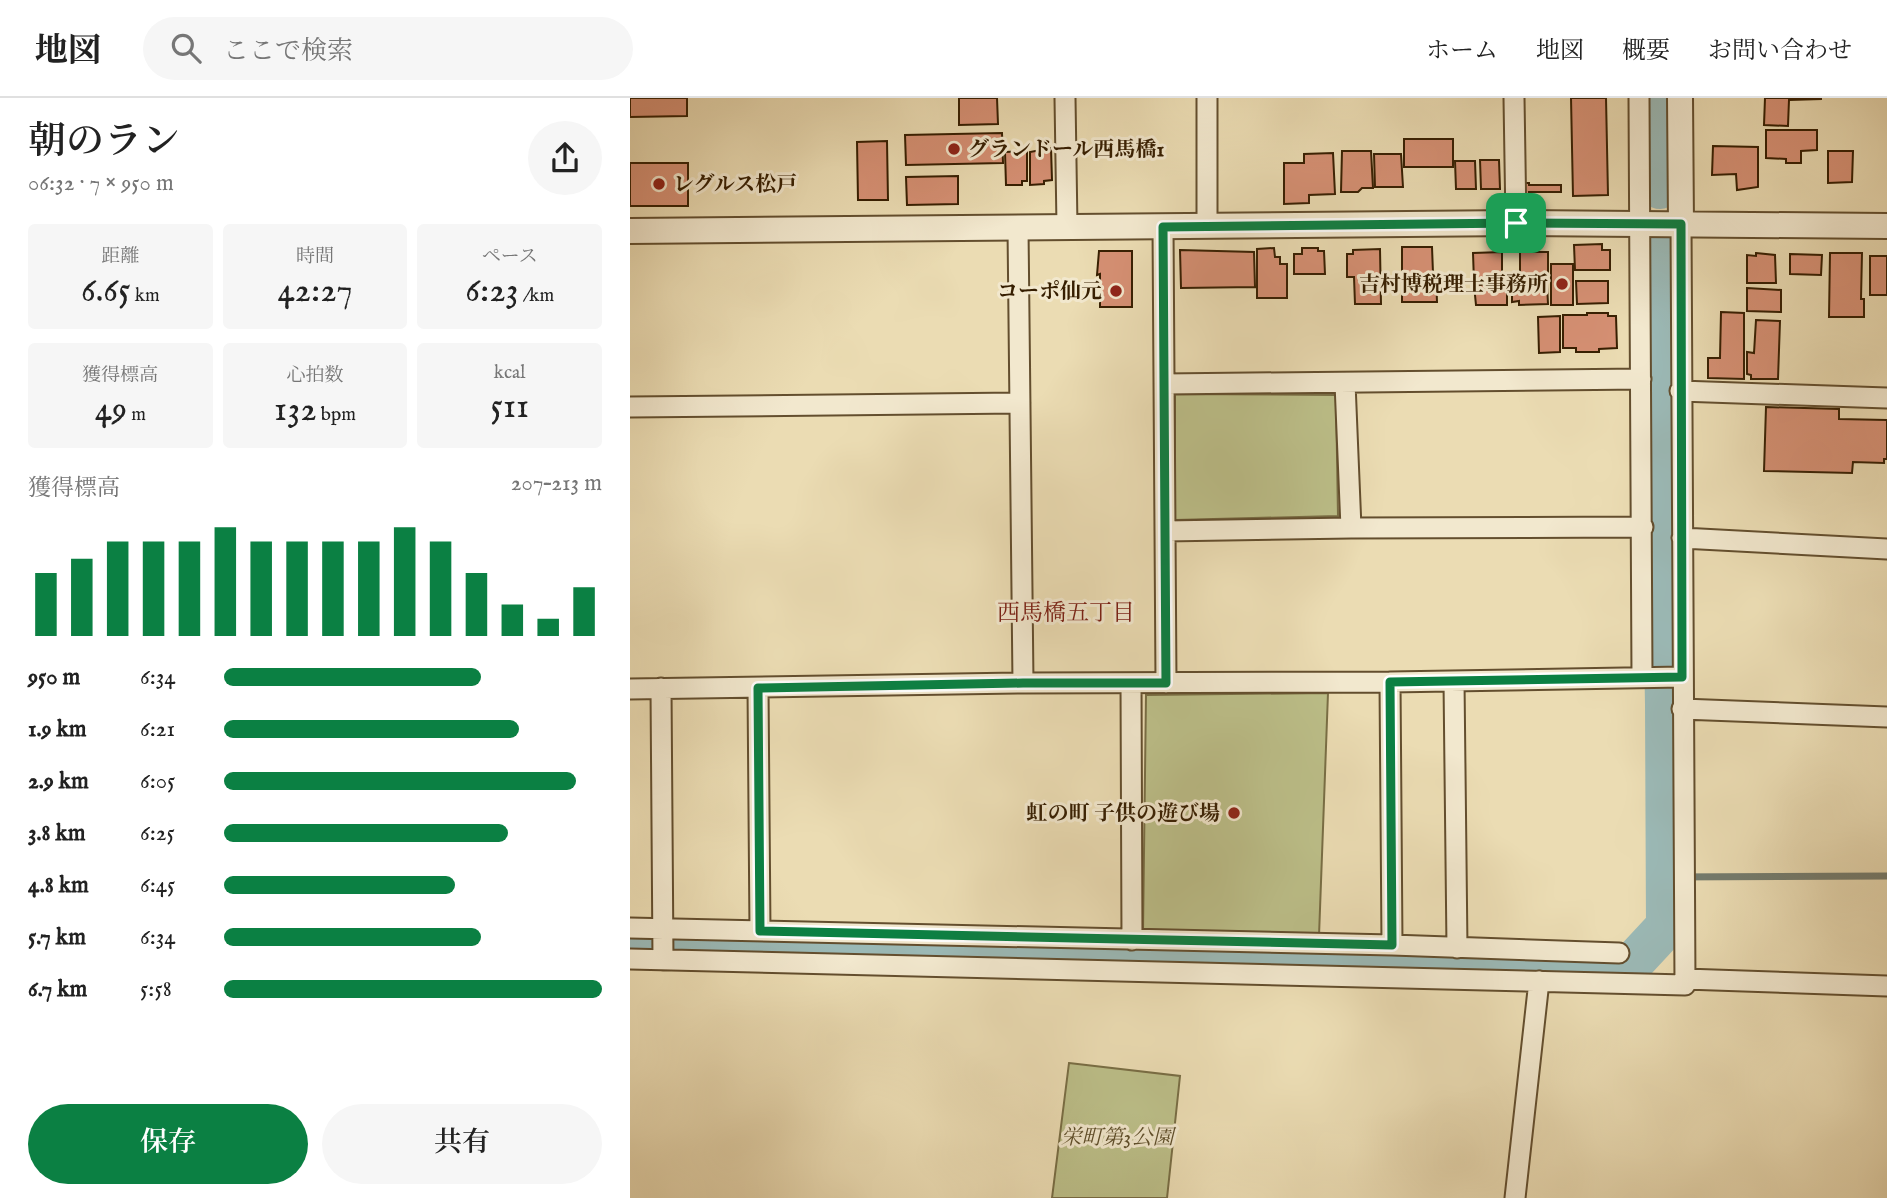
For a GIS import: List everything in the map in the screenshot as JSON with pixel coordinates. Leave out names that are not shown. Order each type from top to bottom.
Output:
[{"type":"street","points":[[1065,98],[1067,226]]},
{"type":"street","points":[[1207,98],[1208,227]]},
{"type":"street","points":[[1514,98],[1516,223]]},
{"type":"street","points":[[630,959],[1685,985],[1680,391],[1660,224],[1639,98]]},
{"type":"street","points":[[1642,677],[1641,379],[1660,224],[1680,98]]},
{"type":"street","points":[[630,230],[1516,223],[1887,226]]},
{"type":"street","points":[[1163,227],[1166,683]]},
{"type":"street","points":[[1018,228],[1023,683]]},
{"type":"street","points":[[1164,384],[1641,379]]},
{"type":"street","points":[[1345,383],[1351,528]]},
{"type":"street","points":[[1680,391],[1887,398]]},
{"type":"street","points":[[630,407],[1020,403]]},
{"type":"street","points":[[1165,531],[1643,527]]},
{"type":"street","points":[[1682,538],[1887,549]]},
{"type":"street","points":[[630,689],[1682,677]]},
{"type":"street","points":[[1454,681],[1457,948]]},
{"type":"street","points":[[1390,682],[1392,945]]},
{"type":"street","points":[[1131,683],[1132,940]]},
{"type":"street","points":[[661,688],[663,960]]},
{"type":"street","points":[[758,688],[760,931]]},
{"type":"street","points":[[1682,709],[1887,717]]},
{"type":"street","points":[[630,928],[1392,945],[1619,953]]},
{"type":"street","points":[[1685,979],[1887,986]]},
{"type":"street","points":[[1515,1198],[1539,981]]},
{"type":"green space","points":[[1175,394],[1336,395],[1338,516],[1175,520]]},
{"type":"green space","name":"虹の町 子供の遊び場","points":[[1328,693],[1319,936],[1143,932],[1146,695]]},
{"type":"green space","name":"栄町第3公園","points":[[1069,1063],[1180,1076],[1167,1198],[1052,1198]]},
{"type":"building","points":[[630,98],[687,98],[687,116],[630,117]]},
{"type":"building","points":[[959,98],[997,98],[998,124],[959,125]]},
{"type":"building","points":[[1571,98],[1606,98],[1608,195],[1573,196]]},
{"type":"building","points":[[1765,98],[1821,99],[1789,100],[1788,126],[1764,125]]},
{"type":"building","points":[[1766,130],[1817,130],[1817,150],[1801,151],[1801,163],[1786,163],[1786,159],[1766,158]]},
{"type":"building","name":"グランドール西馬橋1","points":[[1002,133],[1003,163],[906,165],[905,135]]},
{"type":"building","points":[[1404,139],[1453,139],[1453,167],[1404,167]]},
{"type":"building","points":[[887,141],[888,200],[858,200],[857,142]]},
{"type":"building","points":[[1713,146],[1758,147],[1758,187],[1737,190],[1736,174],[1712,175]]},
{"type":"building","points":[[1051,148],[1052,180],[1044,181],[1044,184],[1030,185],[1030,152]]},
{"type":"building","points":[[1027,151],[1027,181],[1022,181],[1022,185],[1006,185],[1005,152]]},
{"type":"building","points":[[1342,151],[1371,151],[1373,188],[1362,188],[1358,192],[1341,192]]},
{"type":"building","points":[[1828,151],[1853,151],[1852,182],[1828,183]]},
{"type":"building","points":[[1333,153],[1335,194],[1309,195],[1309,203],[1284,204],[1284,163],[1304,163],[1304,154]]},
{"type":"building","points":[[1374,154],[1401,154],[1403,187],[1375,187]]},
{"type":"building","points":[[1480,160],[1499,160],[1500,189],[1481,189]]},
{"type":"building","points":[[1455,161],[1475,161],[1476,189],[1456,189]]},
{"type":"building","name":"レグルス松戸","points":[[630,163],[688,163],[688,206],[630,206]]},
{"type":"building","points":[[958,176],[958,204],[907,205],[906,177]]},
{"type":"building","points":[[1523,183],[1561,185],[1561,192],[1529,192],[1529,196],[1524,196]]},
{"type":"building","points":[[1602,244],[1602,250],[1610,250],[1610,270],[1575,270],[1574,245]]},
{"type":"building","points":[[1402,247],[1432,247],[1437,302],[1402,302]]},
{"type":"building","points":[[1274,248],[1275,257],[1280,257],[1280,264],[1287,264],[1287,298],[1257,298],[1257,249]]},
{"type":"building","points":[[1302,248],[1318,248],[1318,251],[1324,251],[1325,274],[1294,274],[1294,254],[1302,254]]},
{"type":"building","points":[[1380,249],[1381,304],[1355,304],[1354,277],[1347,277],[1347,254],[1353,254],[1353,250]]},
{"type":"building","points":[[1180,250],[1254,252],[1255,287],[1181,288]]},
{"type":"building","name":"コーポ仙元","points":[[1099,251],[1132,251],[1132,307],[1100,307],[1100,274],[1097,275]]},
{"type":"building","points":[[1502,252],[1502,277],[1488,277],[1488,282],[1474,282],[1473,253]]},
{"type":"building","points":[[1520,252],[1548,252],[1548,281],[1533,282],[1533,277],[1520,278]]},
{"type":"building","points":[[1756,253],[1775,255],[1776,283],[1747,283],[1747,255],[1756,256]]},
{"type":"building","points":[[1830,253],[1862,253],[1861,299],[1864,299],[1864,317],[1829,317]]},
{"type":"building","points":[[1790,254],[1822,255],[1821,275],[1790,274]]},
{"type":"building","points":[[1870,256],[1887,256],[1887,295],[1870,295]]},
{"type":"building","points":[[1551,264],[1573,264],[1573,305],[1551,305]]},
{"type":"building","points":[[1576,281],[1608,281],[1608,303],[1577,304]]},
{"type":"building","points":[[1507,284],[1507,305],[1476,305],[1474,285]]},
{"type":"building","points":[[1547,284],[1548,304],[1519,305],[1519,301],[1512,302],[1512,285]]},
{"type":"building","points":[[1747,288],[1781,290],[1781,312],[1747,311]]},
{"type":"building","points":[[1721,312],[1744,313],[1744,379],[1708,378],[1708,358],[1720,358]]},
{"type":"building","points":[[1608,313],[1608,316],[1616,316],[1617,348],[1599,349],[1599,352],[1576,352],[1576,348],[1563,348],[1563,315]]},
{"type":"building","points":[[1560,316],[1560,352],[1539,353],[1538,317]]},
{"type":"building","points":[[1756,320],[1780,321],[1778,379],[1751,379],[1751,375],[1747,374],[1747,352],[1754,353]]},
{"type":"building","points":[[1766,407],[1839,409],[1839,419],[1887,420],[1887,459],[1884,459],[1884,463],[1853,462],[1852,473],[1764,471]]},
{"type":"waterway","points":[[1659,98],[1660,188]]},
{"type":"waterway","points":[[630,941],[1628,968],[1667,926],[1660,237]]},
{"type":"waterway","points":[[1668,877],[1887,876]]},
{"type":"place","name":"グランドール西馬橋1","points":[[954,149]]},
{"type":"place","name":"レグルス松戸","points":[[659,184]]},
{"type":"place","name":"吉村博税理士事務所","points":[[1562,284]]},
{"type":"place","name":"コーポ仙元","points":[[1116,291]]},
{"type":"place","name":"虹の町 子供の遊び場","points":[[1234,813]]},
{"type":"district","name":"西馬橋五丁目","points":[[1066,612]]},
{"type":"route","points":[[1516,223],[1681,224],[1682,677],[1390,682],[1392,945],[760,931],[758,688],[1166,683],[1163,227],[1516,223]]}]
